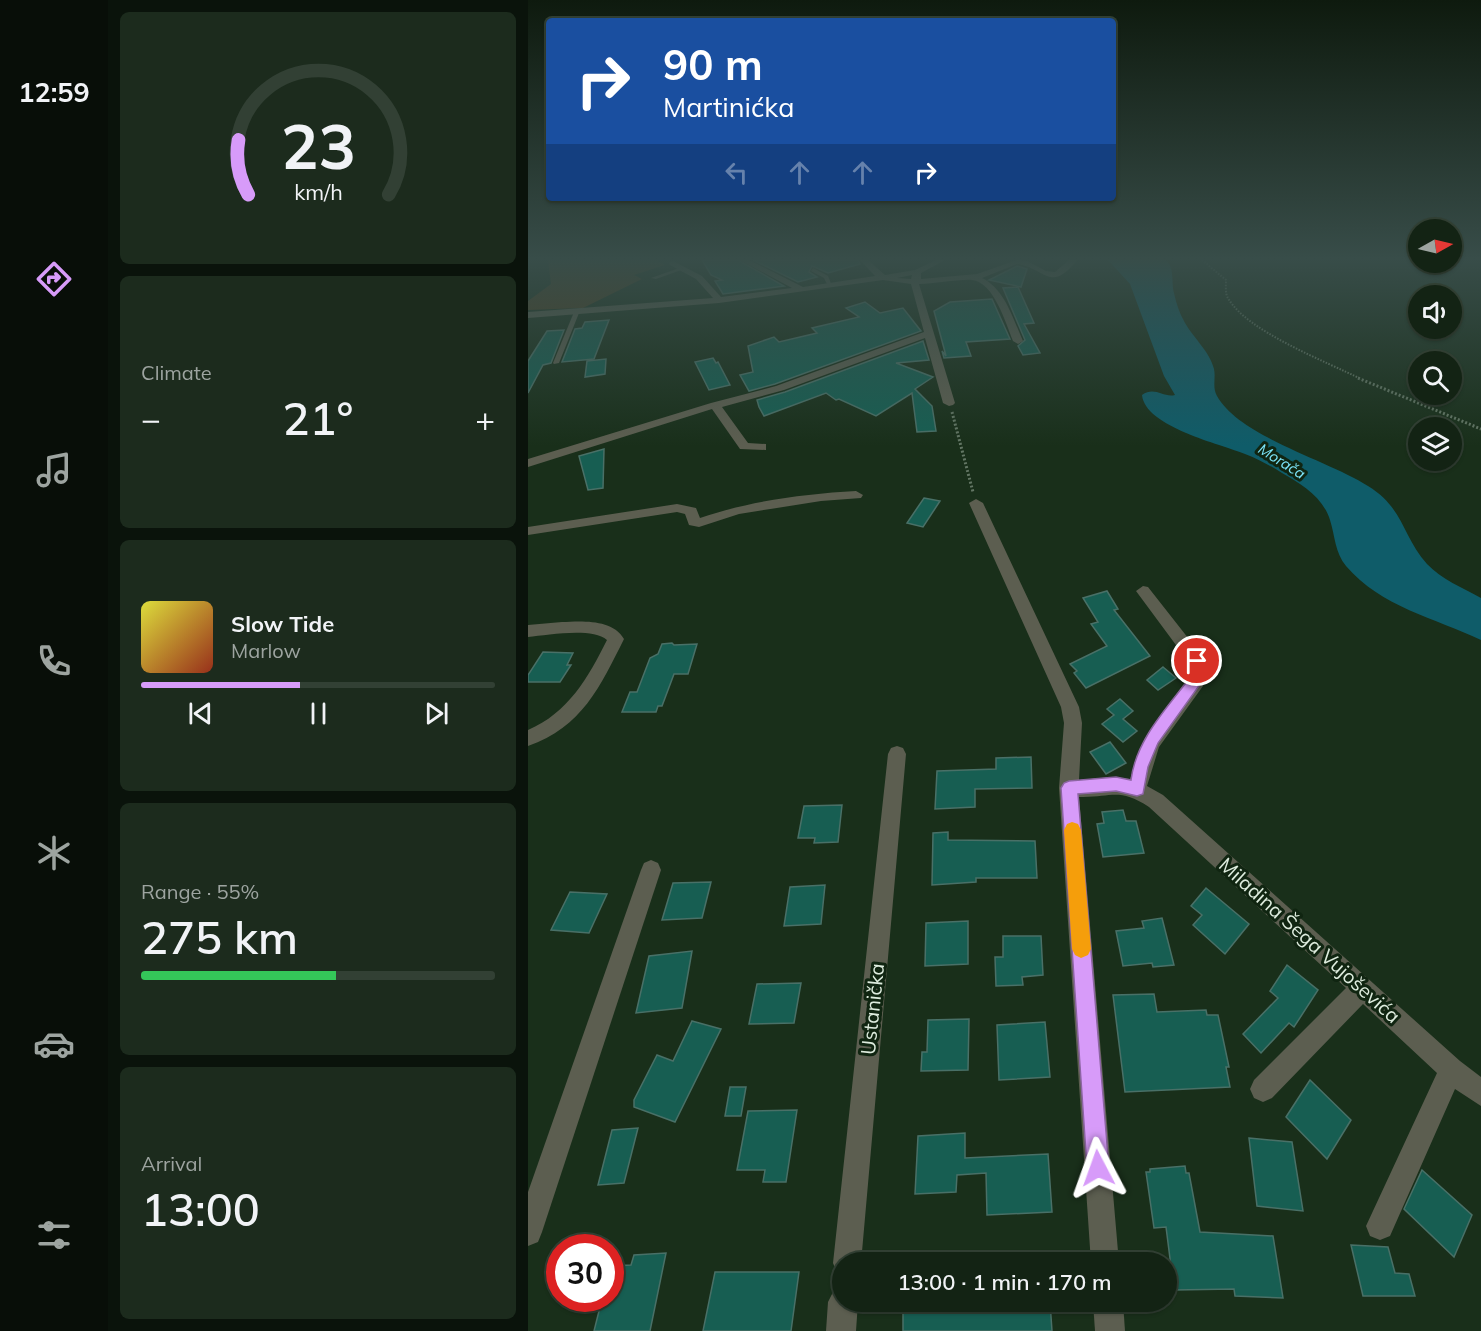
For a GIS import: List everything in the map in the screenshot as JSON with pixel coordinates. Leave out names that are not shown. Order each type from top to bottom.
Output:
[{"type":"street","points":[[926,322],[949,403]]},
{"type":"street","points":[[1009,322],[1018,341]]},
{"type":"street","points":[[528,463],[715,405],[780,388],[891,345],[928,334]]},
{"type":"street","points":[[715,405],[744,446],[762,447]]},
{"type":"street","points":[[528,531],[677,508],[691,511],[694,522],[699,523],[737,510],[821,497],[856,495]]},
{"type":"street","points":[[976,503],[1070,707],[1073,723],[1069,788],[1104,1252]]},
{"type":"street","points":[[1069,788],[1116,784],[1137,789],[1140,767],[1152,739],[1197,681],[1201,671],[1197,661],[1143,591]]},
{"type":"street","points":[[528,631],[579,627],[607,630],[616,639],[584,697],[567,717],[528,738]]},
{"type":"street","name":"Ustanička","points":[[848,1252],[897,754]]},
{"type":"street","name":"Miladina Šega Vujoševića","points":[[1137,789],[1167,810],[1450,1070],[1481,1093]]},
{"type":"street","points":[[528,1232],[651,870]]},
{"type":"street","points":[[1263,1089],[1363,988]]},
{"type":"street","points":[[1380,1226],[1450,1070]]},
{"type":"street","points":[[841,1331],[842,1312]]},
{"type":"street","points":[[1109,1312],[1110,1331]]},
{"type":"lane","points":[[556,363],[572,322]]},
{"type":"path","points":[[1253,322],[1264,331],[1375,386],[1481,429]]},
{"type":"path","points":[[949,403],[976,503]]},
{"type":"water","name":"Morača","points":[[1144,322],[1185,322],[1212,362],[1216,393],[1228,411],[1264,436],[1351,476],[1380,495],[1396,513],[1412,543],[1427,564],[1445,579],[1481,598],[1481,640],[1392,602],[1360,580],[1340,556],[1327,512],[1317,498],[1304,487],[1260,460],[1186,433],[1156,416],[1146,406],[1142,395],[1155,392],[1175,395],[1164,376]]},
{"type":"building","points":[[585,322],[608,322],[594,359],[562,362],[575,329],[582,328]]},
{"type":"building","points":[[837,322],[914,322],[921,331],[775,384],[749,391],[740,375],[753,372],[748,346],[774,337],[779,342],[817,333],[812,328]]},
{"type":"building","points":[[937,322],[1002,322],[1010,339],[966,342],[971,356],[944,358],[942,351],[946,356]]},
{"type":"building","points":[[1017,322],[1034,322],[1024,324],[1040,353],[1023,355],[1018,346],[1025,340]]},
{"type":"building","points":[[564,330],[551,363],[543,365],[528,393],[528,361],[547,331]]},
{"type":"building","points":[[923,341],[929,360],[896,363],[933,377],[915,389],[932,406],[936,431],[917,432],[912,393],[876,416],[839,399],[836,400],[826,393],[764,416],[759,407],[757,400],[785,392]]},
{"type":"building","points":[[713,358],[716,363],[718,362],[730,385],[709,390],[695,362]]},
{"type":"building","points":[[606,359],[605,374],[585,377],[587,361]]},
{"type":"building","points":[[604,449],[603,488],[588,490],[579,456]]},
{"type":"building","points":[[924,498],[940,501],[923,527],[907,523]]},
{"type":"building","points":[[1107,591],[1118,609],[1114,610],[1150,656],[1086,688],[1074,673],[1077,671],[1070,664],[1107,646],[1091,624],[1098,622],[1083,598]]},
{"type":"building","points":[[672,643],[674,645],[697,644],[688,674],[674,674],[662,706],[658,706],[656,712],[622,712],[630,692],[637,692],[650,658],[658,654],[662,644]]},
{"type":"building","points":[[543,652],[573,653],[567,665],[571,665],[560,682],[528,682],[528,675]]},
{"type":"building","points":[[1163,667],[1176,678],[1158,690],[1147,680]]},
{"type":"building","points":[[1120,699],[1133,711],[1123,719],[1137,731],[1123,742],[1102,724],[1114,715],[1107,709]]},
{"type":"building","points":[[1110,742],[1126,763],[1106,774],[1090,752]]},
{"type":"building","points":[[1031,757],[1032,788],[975,789],[975,807],[935,809],[937,771],[996,769],[996,758]]},
{"type":"building","points":[[842,805],[838,842],[814,843],[815,838],[798,838],[804,806]]},
{"type":"building","points":[[1123,810],[1126,821],[1136,821],[1144,853],[1103,857],[1097,824],[1104,823],[1102,812]]},
{"type":"building","points":[[948,832],[948,840],[1035,841],[1037,878],[976,878],[976,882],[932,885],[933,833]]},
{"type":"building","points":[[711,882],[702,918],[662,920],[673,883]]},
{"type":"building","points":[[825,885],[821,924],[784,926],[790,887]]},
{"type":"building","points":[[1206,888],[1249,924],[1225,954],[1193,925],[1202,915],[1191,906]]},
{"type":"building","points":[[570,892],[607,894],[589,933],[551,930]]},
{"type":"building","points":[[1162,918],[1174,965],[1153,967],[1152,963],[1123,966],[1116,931],[1144,928],[1142,921]]},
{"type":"building","points":[[968,921],[968,964],[925,966],[926,923]]},
{"type":"building","points":[[1003,936],[1041,936],[1043,975],[1022,977],[1023,985],[996,986],[995,957],[1003,957]]},
{"type":"building","points":[[692,951],[682,1008],[636,1013],[649,956]]},
{"type":"building","points":[[1287,965],[1318,990],[1294,1027],[1289,1023],[1261,1053],[1243,1034],[1278,998],[1270,991]]},
{"type":"building","points":[[801,983],[794,1023],[749,1024],[757,984]]},
{"type":"building","points":[[1154,994],[1157,1012],[1206,1010],[1207,1015],[1218,1015],[1229,1067],[1226,1067],[1230,1087],[1125,1092],[1113,995]]},
{"type":"building","points":[[969,1019],[968,1070],[921,1071],[922,1052],[927,1052],[928,1020]]},
{"type":"building","points":[[692,1021],[721,1029],[675,1122],[634,1107],[634,1100],[657,1055],[673,1061]]},
{"type":"building","points":[[1045,1022],[1050,1077],[999,1080],[997,1025]]},
{"type":"building","points":[[1310,1080],[1351,1120],[1327,1159],[1286,1117]]},
{"type":"building","points":[[730,1087],[746,1087],[741,1116],[725,1116]]},
{"type":"building","points":[[797,1110],[786,1182],[763,1182],[765,1170],[737,1170],[748,1111]]},
{"type":"building","points":[[638,1128],[624,1183],[598,1185],[612,1130]]},
{"type":"building","points":[[965,1133],[965,1158],[1048,1154],[1052,1212],[987,1215],[986,1173],[957,1175],[956,1192],[915,1194],[918,1136]]},
{"type":"building","points":[[1249,1138],[1292,1142],[1303,1211],[1257,1206]]},
{"type":"building","points":[[1185,1166],[1186,1173],[1189,1173],[1200,1232],[1273,1236],[1283,1298],[1235,1296],[1234,1289],[1177,1290],[1177,1252],[1169,1252],[1166,1227],[1154,1228],[1146,1172],[1150,1172],[1150,1169]]},
{"type":"building","points":[[1422,1170],[1472,1215],[1454,1257],[1404,1209]]},
{"type":"building","points":[[1351,1245],[1388,1247],[1395,1273],[1409,1274],[1415,1296],[1363,1296]]},
{"type":"building","points":[[666,1253],[650,1331],[594,1331],[599,1312],[624,1312],[624,1265],[631,1265],[634,1255]]},
{"type":"building","points":[[715,1272],[799,1272],[791,1331],[703,1331]]},
{"type":"building","points":[[903,1312],[1051,1312],[1052,1331],[903,1331]]},
{"type":"slow traffic","points":[[1072,830],[1081,949]]},
{"type":"route","points":[[1098,1168],[1069,788],[1124,784],[1137,789],[1140,767],[1147,748],[1197,681],[1201,671],[1197,661]]}]
